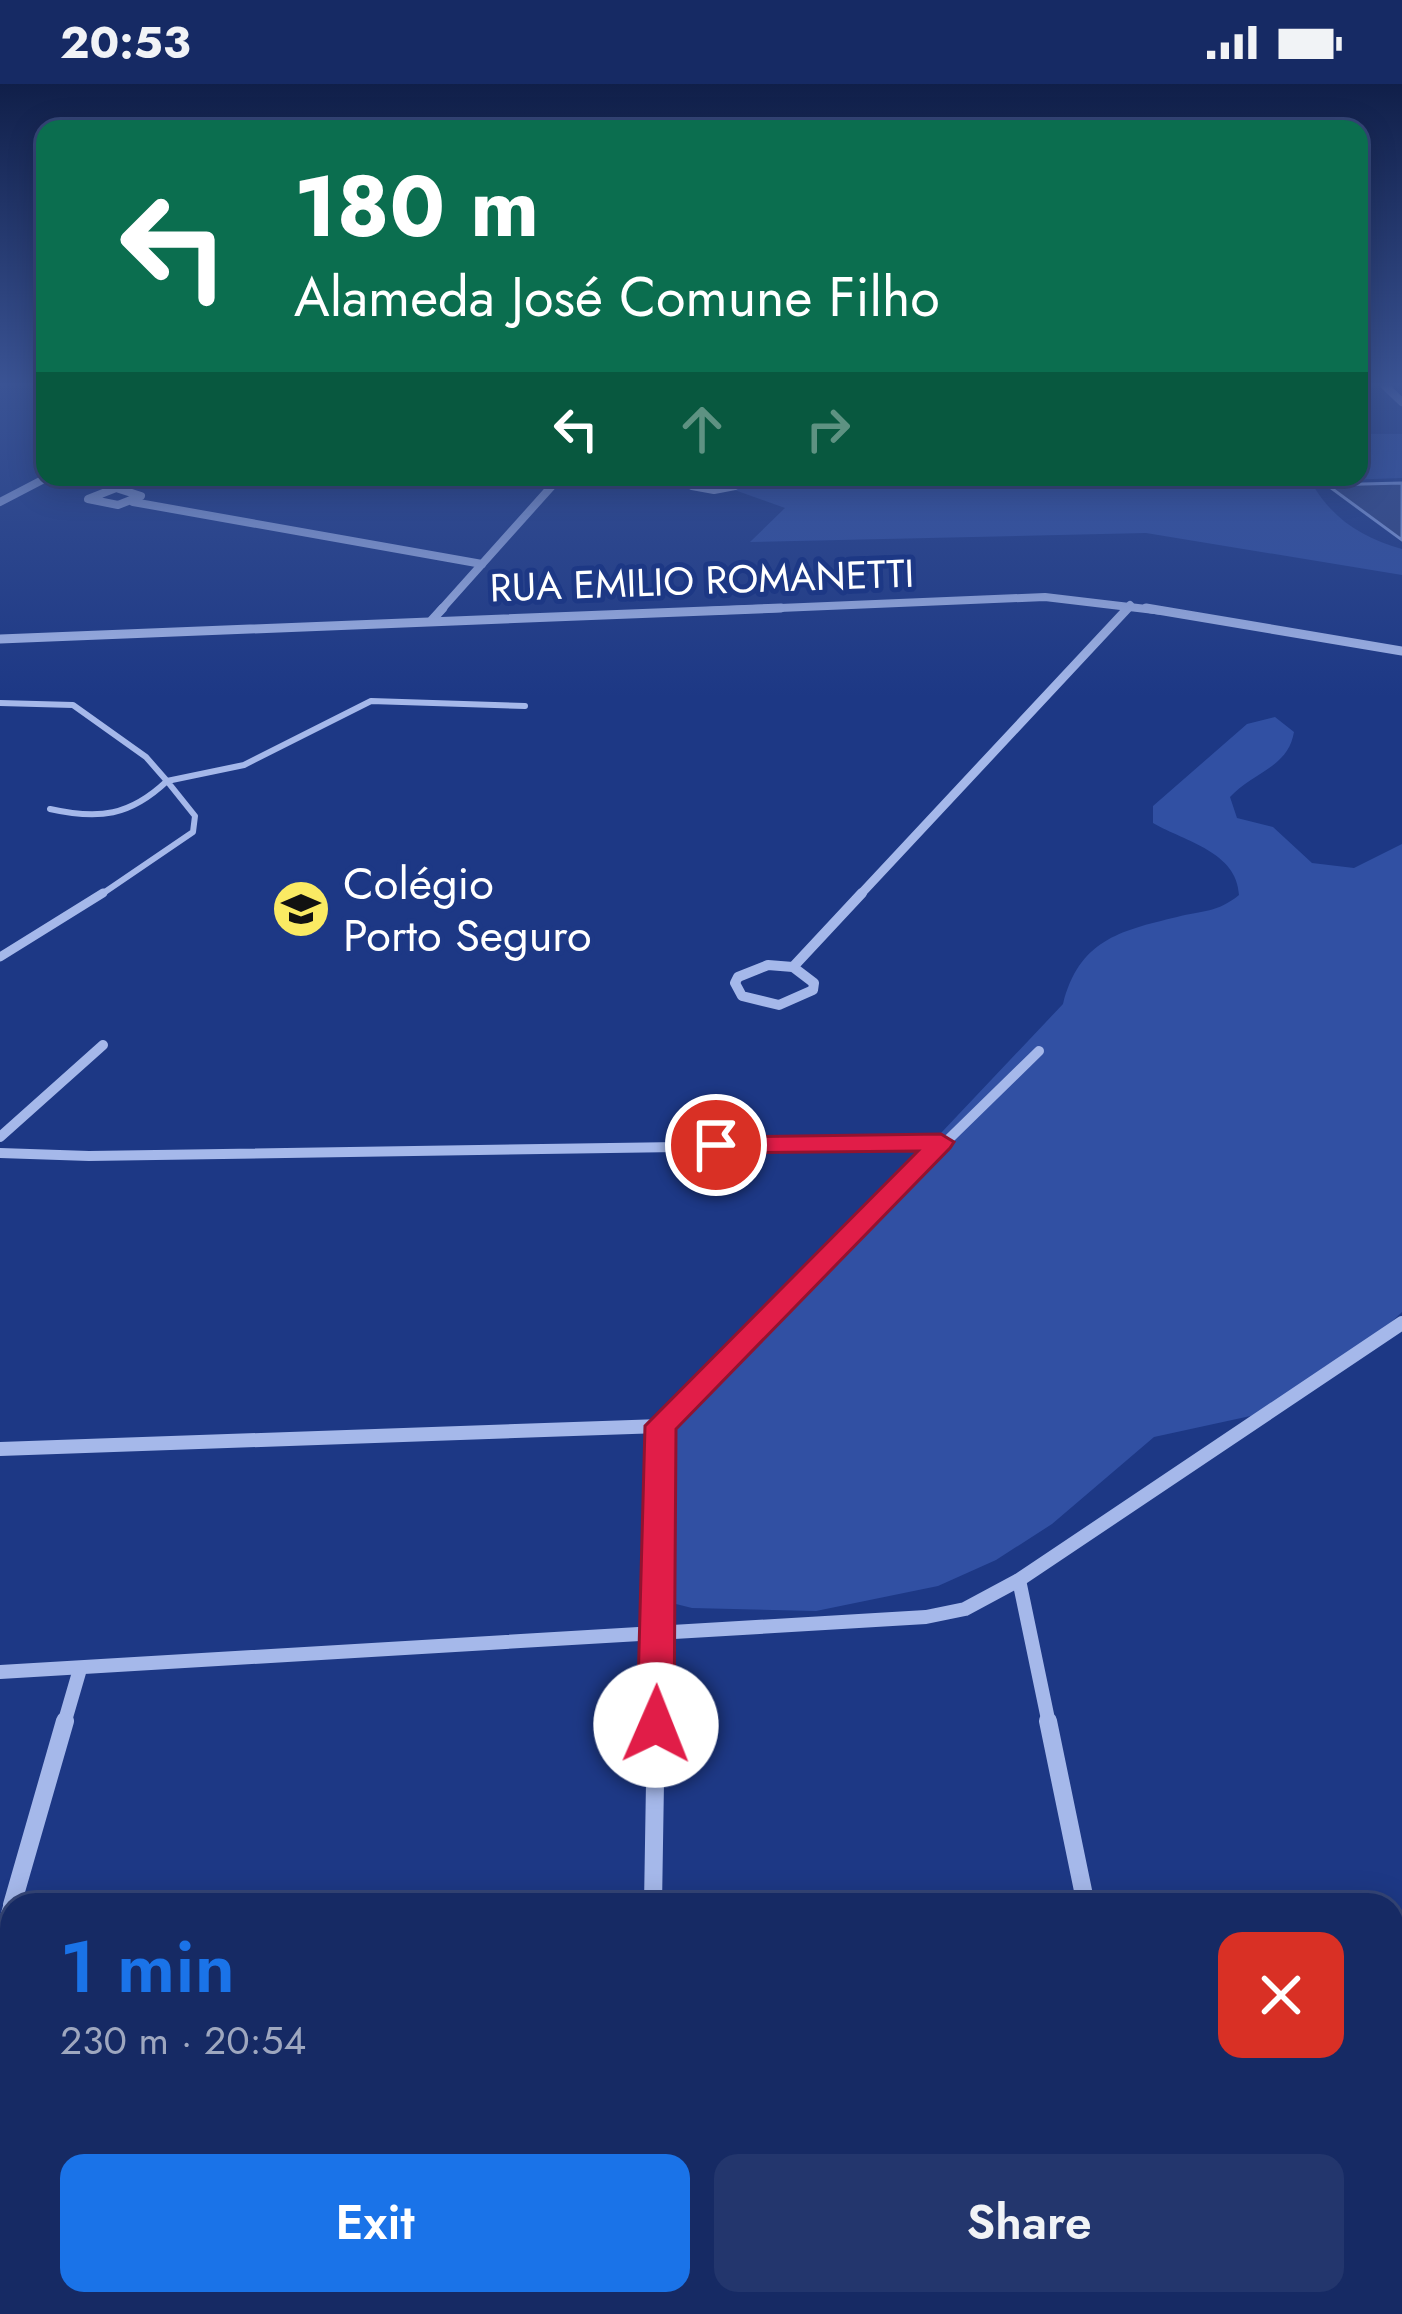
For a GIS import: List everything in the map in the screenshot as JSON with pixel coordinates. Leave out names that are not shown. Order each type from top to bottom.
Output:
[{"type":"street","points":[[115,489],[99,491],[88,499],[100,505],[134,502],[482,564]]},
{"type":"street","points":[[127,489],[140,494],[134,502]]},
{"type":"street","points":[[432,620],[549,489]]},
{"type":"street","name":"RUA EMILIO ROMANETTI","points":[[0,639],[1045,597],[1130,604],[1402,651]]},
{"type":"street","points":[[793,968],[814,983],[800,1001],[762,1004],[736,989],[738,977],[755,968],[793,968],[1130,604]]},
{"type":"street","points":[[0,1137],[104,1045]]},
{"type":"street","points":[[0,1449],[661,1426],[941,1142],[1039,1051]]},
{"type":"street","points":[[0,1153],[89,1156],[941,1142]]},
{"type":"street","points":[[0,1672],[657,1635],[926,1617],[965,1609],[1019,1580],[1402,1324]]},
{"type":"street","points":[[653,1893],[661,1426]]},
{"type":"street","points":[[1019,1580],[1084,1893]]},
{"type":"street","points":[[16,1893],[80,1670]]},
{"type":"lane","points":[[50,809],[114,818],[167,781],[244,764],[371,701],[525,706]]},
{"type":"lane","points":[[0,703],[73,705],[146,757],[195,816],[193,832],[54,927],[0,957]]},
{"type":"shaded area","points":[[732,489],[1316,489],[1352,527],[1402,549],[1402,575],[1146,533],[750,542],[785,508]]},
{"type":"shaded area","points":[[1333,489],[1402,489],[1402,540]]},
{"type":"shaded area","points":[[1275,717],[1294,732],[1290,744],[1277,762],[1230,797],[1237,818],[1273,827],[1312,863],[1354,868],[1402,844],[1402,1312],[1371,1342],[1324,1367],[1298,1393],[1255,1415],[1154,1437],[1052,1524],[996,1560],[938,1586],[816,1611],[692,1608],[656,1599],[644,1550],[646,1498],[682,1417],[724,1352],[767,1306],[786,1297],[1063,1004],[1079,966],[1091,952],[1119,934],[1217,908],[1239,895],[1236,880],[1220,858],[1153,823],[1153,806],[1247,724]]},
{"type":"place","name":"Colégio Porto Seguro","points":[[301,909]]},
{"type":"route","points":[[656,1725],[661,1426],[941,1142],[716,1145]]}]
